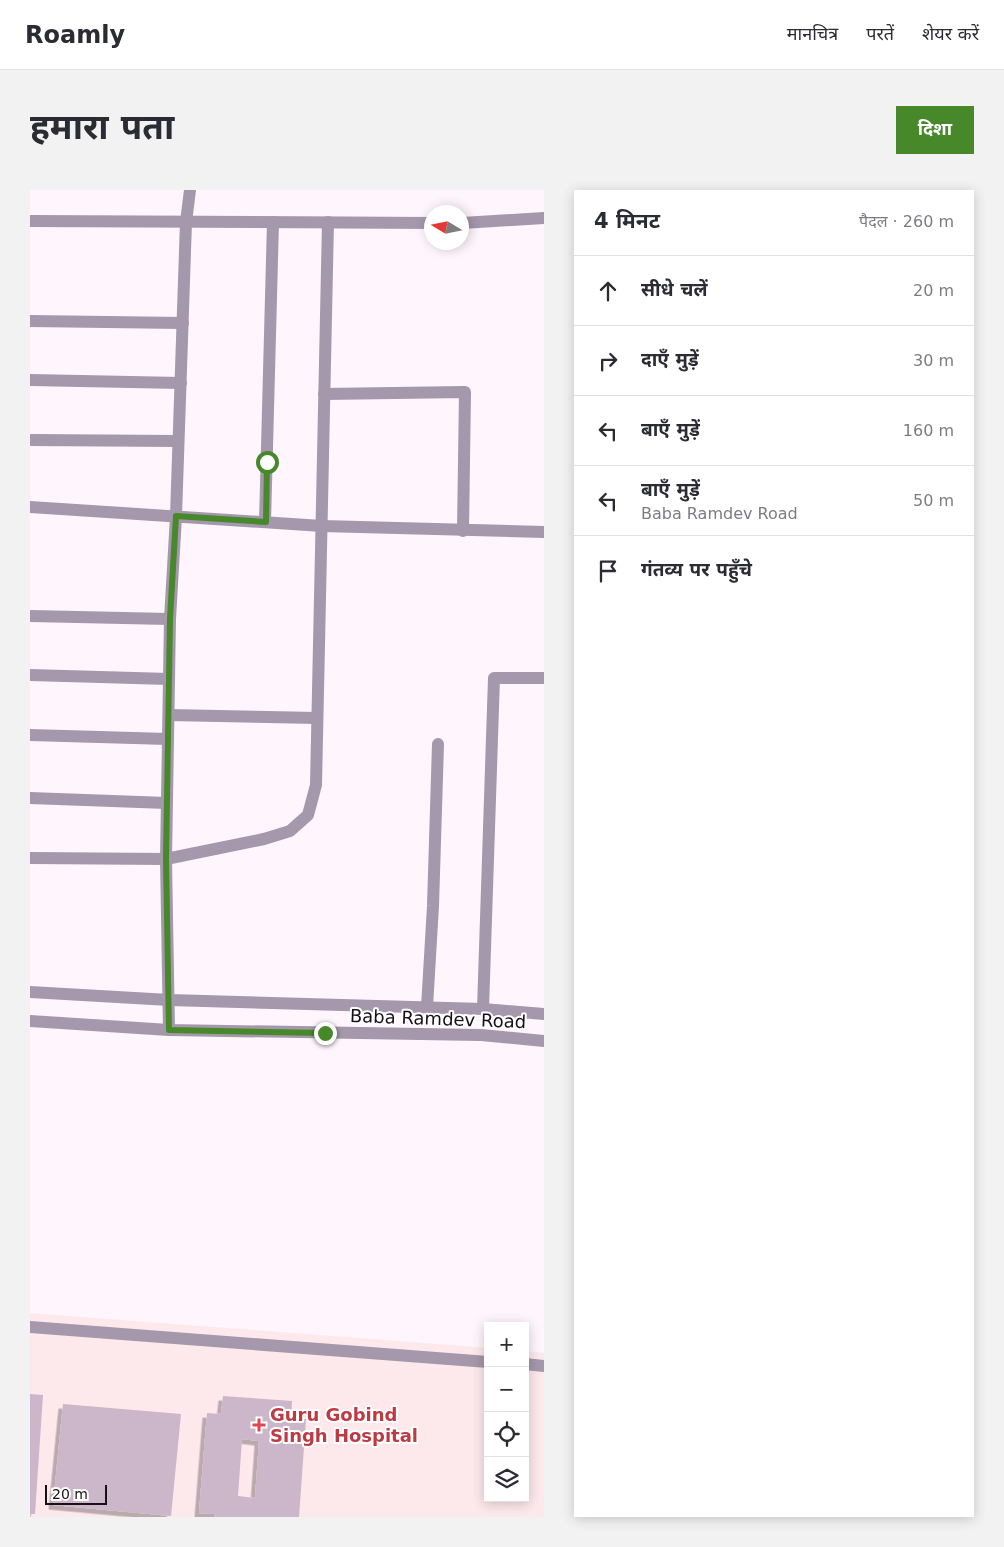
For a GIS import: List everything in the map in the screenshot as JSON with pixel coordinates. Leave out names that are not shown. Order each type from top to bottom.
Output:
[{"type":"street","points":[[169,1030],[166,859],[170,619],[176,516],[186,222],[190,190]]},
{"type":"street","points":[[469,223],[544,218]]},
{"type":"street","points":[[30,221],[424,223]]},
{"type":"street","points":[[266,522],[273,222]]},
{"type":"street","points":[[30,858],[166,859],[264,839],[290,831],[308,815],[316,785],[328,222]]},
{"type":"street","points":[[30,321],[183,323]]},
{"type":"street","points":[[30,380],[180,383]]},
{"type":"street","points":[[324,394],[465,392],[463,530]]},
{"type":"street","points":[[30,440],[178,441]]},
{"type":"street","points":[[30,507],[322,526],[544,532]]},
{"type":"street","points":[[30,616],[170,619]]},
{"type":"street","points":[[30,675],[169,679]]},
{"type":"street","points":[[483,1009],[494,678],[544,678]]},
{"type":"street","points":[[168,715],[317,718]]},
{"type":"street","points":[[30,735],[168,739]]},
{"type":"street","points":[[427,1007],[433,906],[438,744]]},
{"type":"street","points":[[30,798],[167,803]]},
{"type":"street","points":[[30,992],[169,1000],[483,1009],[544,1014]]},
{"type":"street","name":"Baba Ramdev Road","points":[[30,1021],[169,1030],[481,1035],[544,1041]]},
{"type":"street","points":[[30,1327],[484,1362]]},
{"type":"street","points":[[529,1364],[544,1366]]},
{"type":"shaded area","name":"Guru Gobind Singh Hospital","points":[[30,1313],[484,1348],[484,1502],[529,1502],[529,1351],[544,1353],[544,1517],[30,1517]]},
{"type":"building","points":[[30,1394],[43,1395],[35,1514],[30,1514]]},
{"type":"building","points":[[223,1396],[292,1401],[291,1418],[306,1419],[299,1517],[214,1517],[215,1514],[199,1513],[207,1413],[221,1414]],"holes":[[[242,1439],[259,1441],[255,1498],[238,1496]]]},
{"type":"building","points":[[63,1404],[181,1414],[171,1516],[53,1505]]},
{"type":"place","name":"Guru Gobind Singh Hospital","points":[[259,1425]]},
{"type":"route","points":[[267,462],[266,522],[176,516],[170,619],[166,859],[169,1030],[325,1033]]}]
